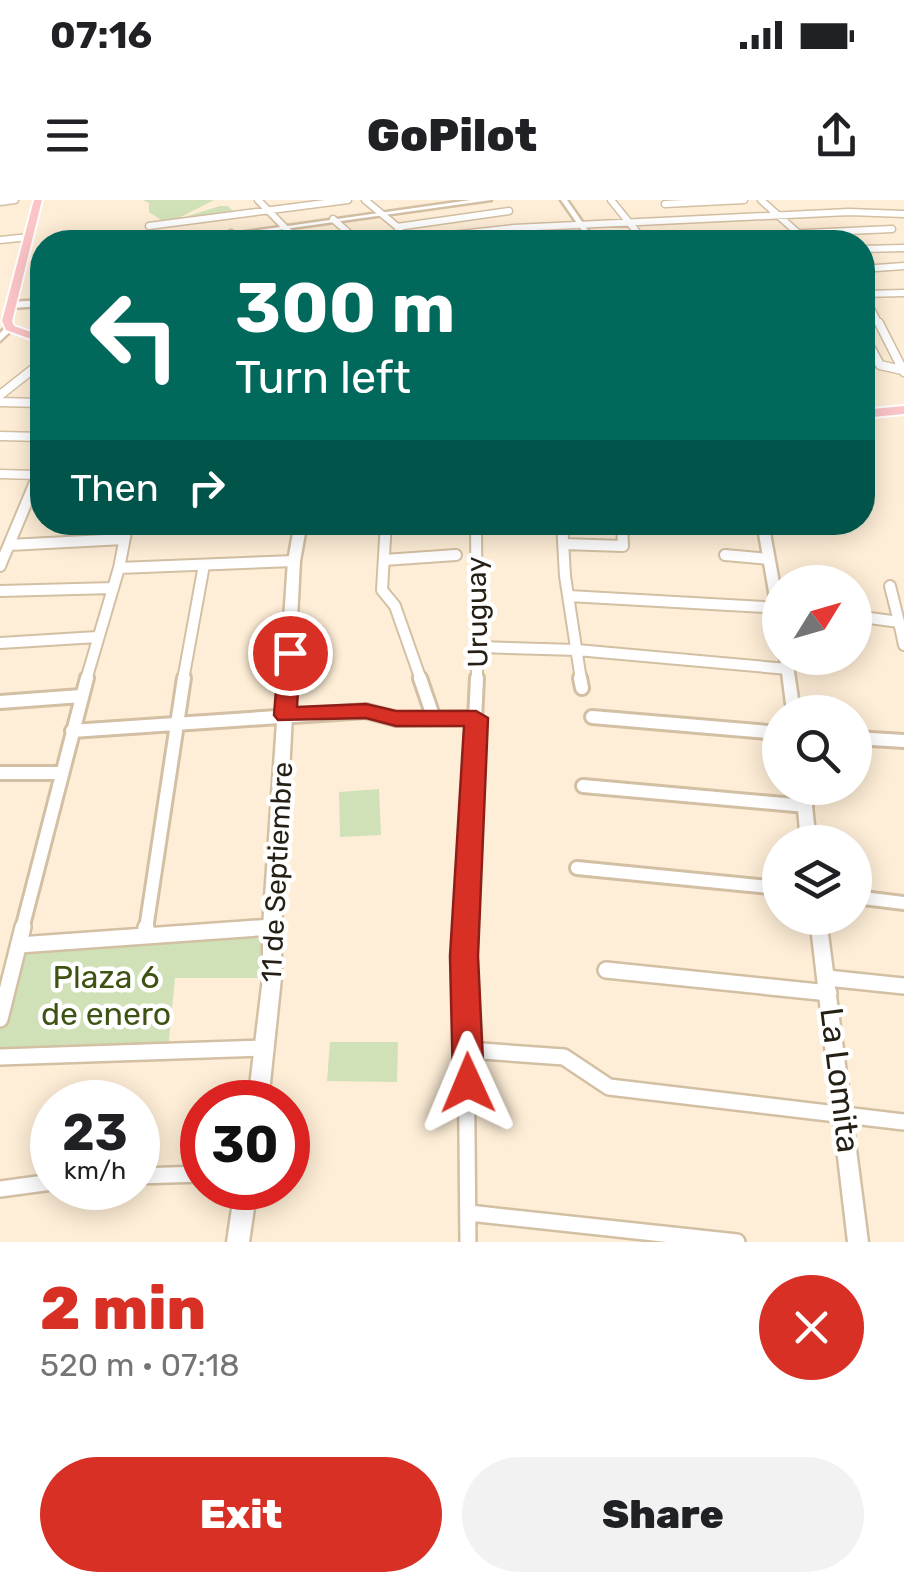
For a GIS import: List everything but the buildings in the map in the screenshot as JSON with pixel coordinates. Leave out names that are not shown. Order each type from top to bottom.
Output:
[{"type":"main road","points":[[30,230],[38,200]]},
{"type":"main road","points":[[266,230],[487,200]]},
{"type":"main road","points":[[30,232],[4,326],[30,336]]},
{"type":"main road","points":[[875,414],[901,413]]},
{"type":"main road","name":"11 de Septiembre","points":[[261,1080],[272,978],[294,560],[299,535]]},
{"type":"main road","points":[[238,1242],[243,1210]]},
{"type":"street","points":[[0,202],[14,200]]},
{"type":"street","points":[[258,200],[288,230]]},
{"type":"street","points":[[149,226],[348,200]]},
{"type":"street","points":[[365,200],[401,230]]},
{"type":"street","points":[[507,200],[514,228]]},
{"type":"street","points":[[561,200],[582,230]]},
{"type":"street","points":[[611,200],[636,230]]},
{"type":"street","points":[[663,202],[744,200]]},
{"type":"street","points":[[761,200],[796,230]]},
{"type":"street","points":[[663,202],[689,230]]},
{"type":"street","points":[[397,227],[510,211]]},
{"type":"street","points":[[155,214],[162,224]]},
{"type":"street","points":[[499,230],[778,215],[904,214]]},
{"type":"street","points":[[334,220],[345,230]]},
{"type":"street","points":[[861,230],[892,229]]},
{"type":"street","points":[[0,240],[29,236]]},
{"type":"street","points":[[875,249],[904,248]]},
{"type":"street","points":[[875,268],[904,266]]},
{"type":"street","points":[[875,293],[904,293]]},
{"type":"street","points":[[875,316],[903,371]]},
{"type":"street","points":[[0,338],[4,326]]},
{"type":"street","points":[[875,356],[880,365],[903,371]]},
{"type":"street","points":[[0,398],[30,372]]},
{"type":"street","points":[[0,398],[30,402]]},
{"type":"street","points":[[0,436],[30,437]]},
{"type":"street","points":[[0,474],[30,470]]},
{"type":"street","points":[[0,566],[30,493]]},
{"type":"street","points":[[0,1019],[81,696],[120,568],[125,535]]},
{"type":"street","points":[[385,535],[382,590],[394,606],[434,716]]},
{"type":"street","name":"Uruguay","points":[[468,1242],[464,956],[479,647],[476,535]]},
{"type":"street","points":[[563,535],[582,688]]},
{"type":"street","points":[[563,544],[623,546],[623,535]]},
{"type":"street","points":[[764,535],[769,565]]},
{"type":"street","points":[[8,545],[124,539]]},
{"type":"street","points":[[384,560],[456,555]]},
{"type":"street","points":[[725,555],[768,559]]},
{"type":"street","points":[[120,568],[294,560]]},
{"type":"street","points":[[145,936],[204,565]]},
{"type":"street","points":[[890,586],[904,645]]},
{"type":"street","points":[[0,591],[114,588]]},
{"type":"street","points":[[569,596],[762,612]]},
{"type":"street","points":[[872,618],[899,622]]},
{"type":"street","points":[[0,643],[97,637]]},
{"type":"street","points":[[479,647],[762,661]]},
{"type":"street","points":[[0,702],[81,696]]},
{"type":"street","points":[[72,731],[366,711],[396,719],[476,718]]},
{"type":"street","points":[[592,717],[762,731]]},
{"type":"street","points":[[872,739],[904,741]]},
{"type":"street","points":[[0,773],[62,773]]},
{"type":"street","points":[[583,786],[806,806],[808,825]]},
{"type":"street","points":[[578,868],[762,886]]},
{"type":"street","points":[[872,899],[904,903]]},
{"type":"street","points":[[19,946],[272,926]]},
{"type":"street","name":"La Lomita","points":[[820,935],[858,1242]]},
{"type":"street","points":[[606,970],[828,986],[904,986]]},
{"type":"street","points":[[0,1057],[266,1048]]},
{"type":"street","points":[[468,1050],[564,1057],[609,1087],[904,1122]]},
{"type":"street","points":[[0,1189],[30,1185]]},
{"type":"street","points":[[469,1214],[737,1242]]},
{"type":"green space","points":[[143,200],[214,200],[175,220],[220,206],[228,206],[234,212],[164,222],[149,212],[149,203]]},
{"type":"green space","points":[[379,789],[381,835],[340,837],[339,792]]},
{"type":"green space","name":"Plaza 6 de enero","points":[[272,927],[272,978],[175,978],[168,1050],[0,1057],[0,1019],[19,945]]},
{"type":"green space","points":[[330,1042],[398,1042],[397,1082],[327,1081]]},
{"type":"route","points":[[290,653],[286,715],[366,711],[396,719],[476,718],[464,956],[468,1083]]}]
